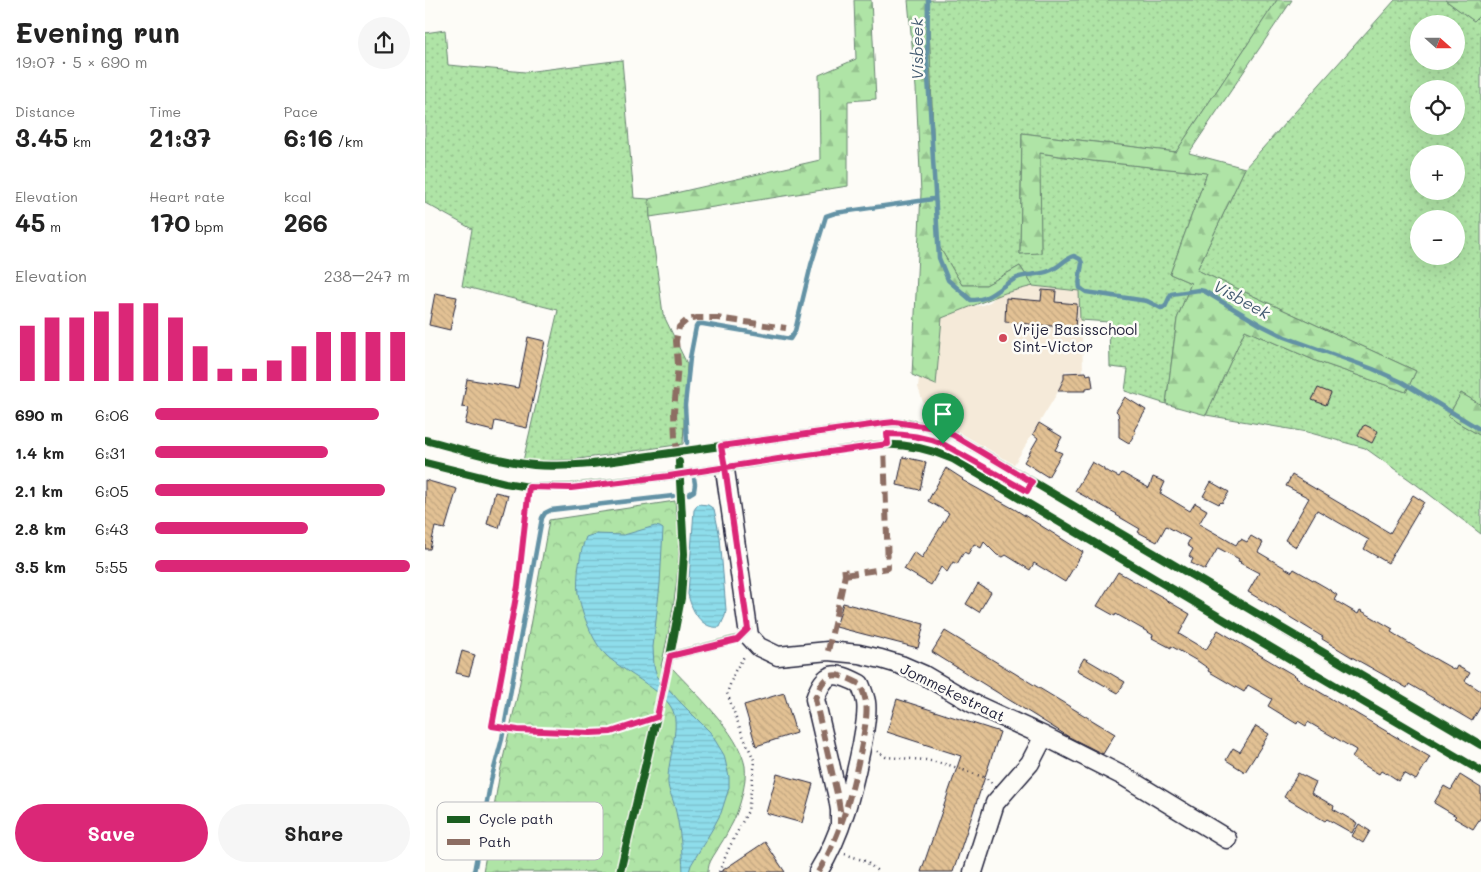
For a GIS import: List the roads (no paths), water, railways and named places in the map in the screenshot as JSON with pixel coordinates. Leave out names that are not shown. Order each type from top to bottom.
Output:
[{"type":"street","points":[[425,450],[505,470],[579,477],[801,444],[887,434],[901,434],[922,438],[949,446],[1145,558],[1219,603],[1253,628],[1420,725],[1481,756]]},
{"type":"street","name":"Jommekestraat","points":[[723,456],[749,636],[759,647],[777,656],[828,651],[859,654],[901,665],[924,675],[972,703],[1044,736],[1125,777],[1227,839]]},
{"type":"street","points":[[818,872],[829,854],[840,824],[850,796],[863,738],[866,702],[860,684],[843,675],[833,675],[825,680],[818,690],[815,699],[838,798],[840,824]]},
{"type":"street","points":[[973,872],[995,802],[1030,763],[1044,736]]},
{"type":"water","points":[[698,504],[708,505],[714,509],[720,537],[726,610],[720,627],[713,627],[702,622],[694,612],[688,594],[694,510]]},
{"type":"water","points":[[655,526],[663,529],[660,584],[653,647],[654,666],[657,676],[710,732],[724,755],[729,777],[729,788],[721,813],[691,865],[689,872],[683,872],[678,821],[668,782],[675,726],[673,711],[659,693],[601,650],[588,626],[578,593],[579,565],[586,537],[595,534],[624,535]]},
{"type":"waterway","name":"Visbeek","points":[[928,0],[927,60],[939,258],[948,280],[971,300],[985,298],[1017,278],[1051,271],[1074,256],[1080,259],[1082,263],[1079,285],[1086,292],[1147,301],[1161,308],[1165,307],[1171,294],[1204,291],[1285,337],[1373,369],[1402,382],[1481,430]]},
{"type":"waterway","points":[[687,443],[685,405],[690,358],[698,324],[790,339],[795,331],[811,265],[826,216],[835,213],[933,199]]},
{"type":"waterway","points":[[689,494],[694,491],[694,478]]},
{"type":"waterway","points":[[487,802],[502,739],[542,518],[545,513],[551,510],[673,496]]},
{"type":"waterway","points":[[474,872],[476,860]]},
{"type":"place","name":"Vrije Basisschool Sint-Victor","points":[[1003,338]]}]
